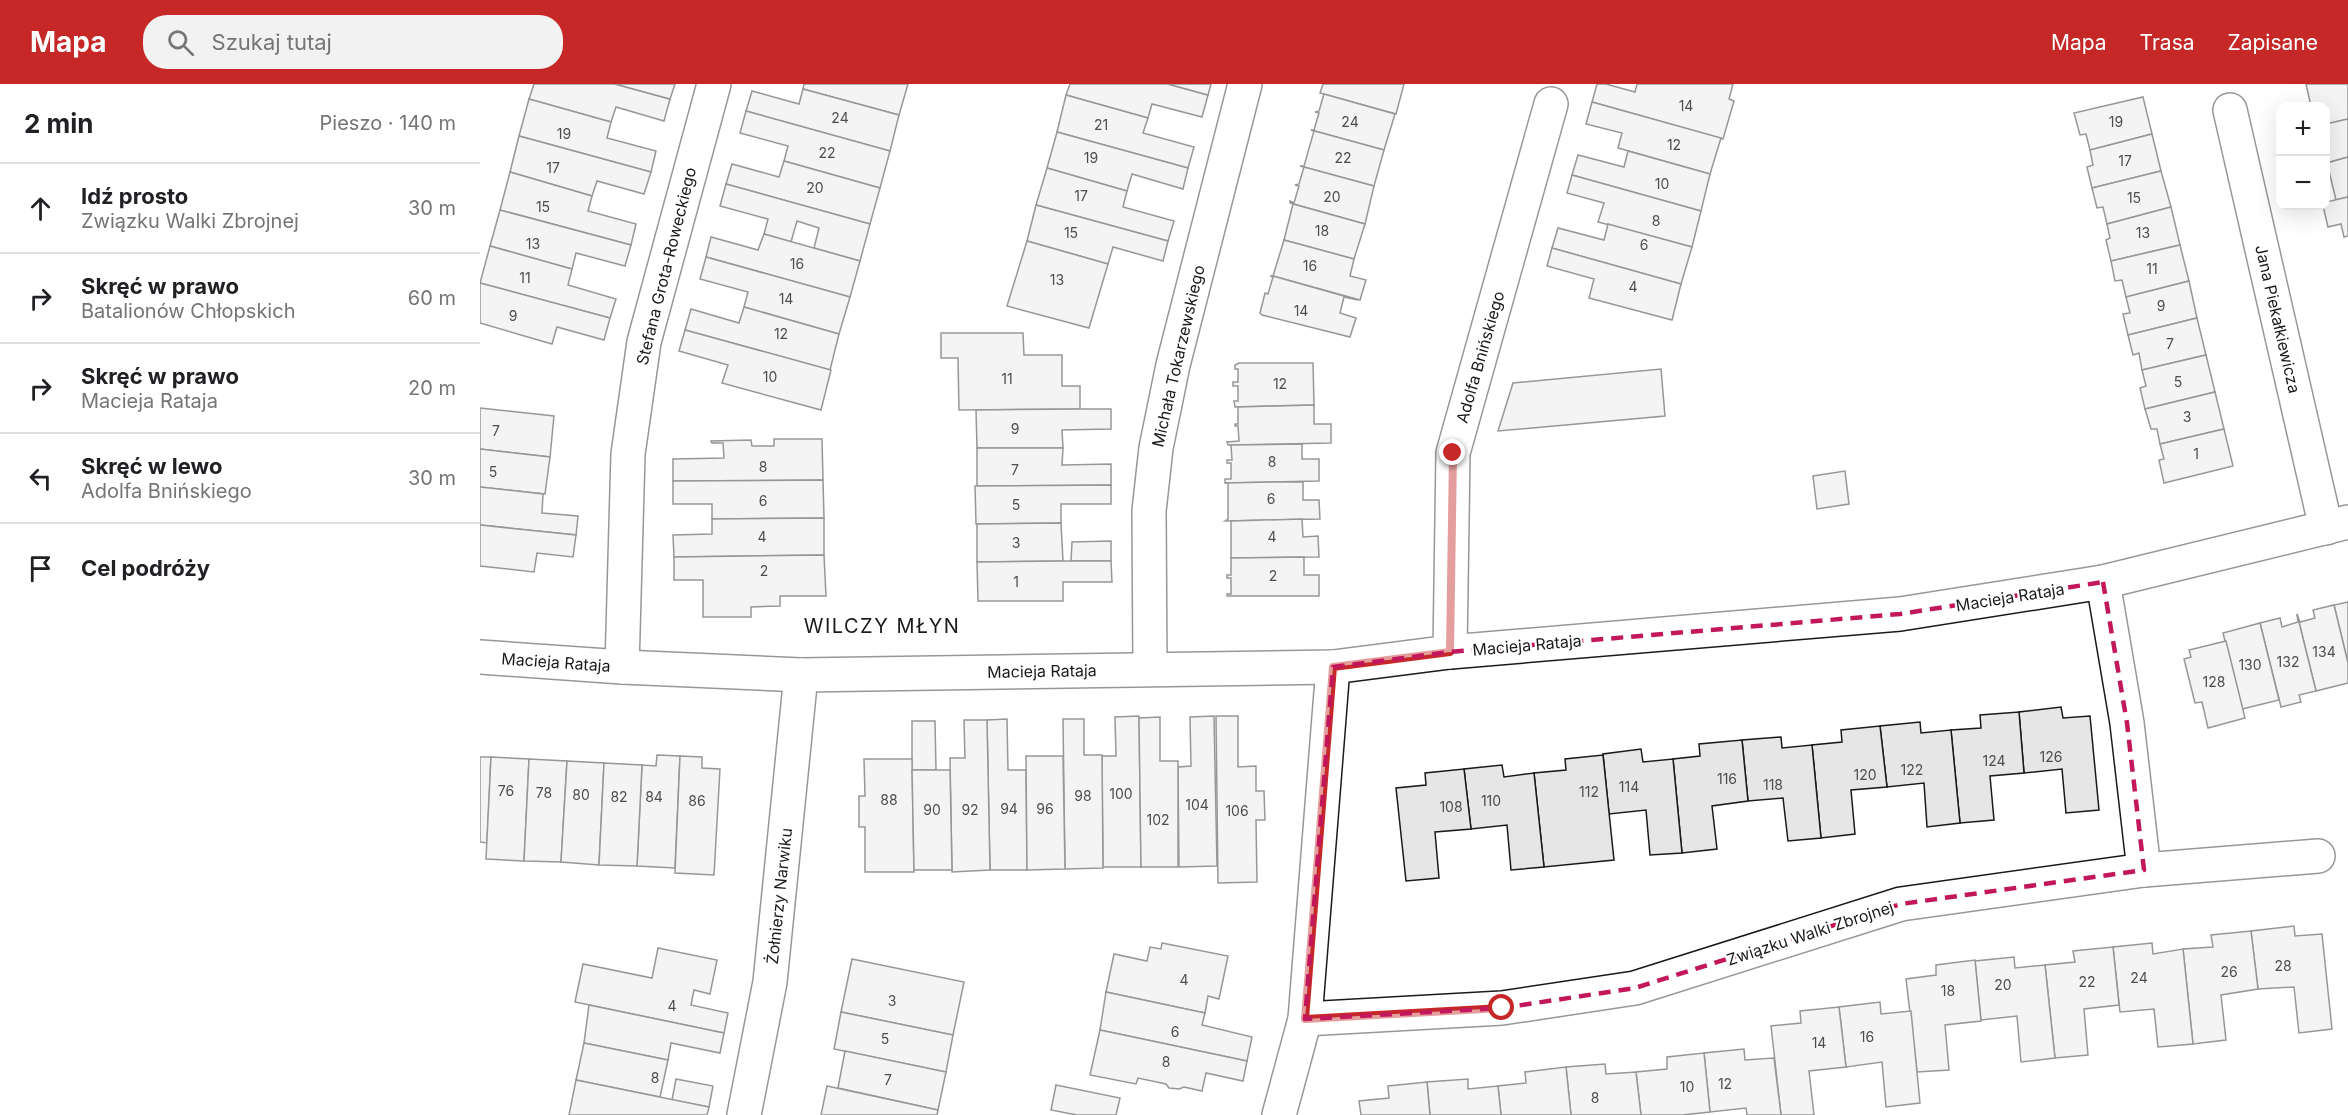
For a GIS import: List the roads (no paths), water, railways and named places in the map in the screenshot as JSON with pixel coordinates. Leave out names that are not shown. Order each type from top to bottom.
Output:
[{"type":"street","name":"Stefana Grota-Roweckiego","points":[[622,667],[628,454],[644,342],[714,84]]},
{"type":"street","name":"Michała Tokarzewskiego","points":[[1150,669],[1149,511],[1156,448],[1173,365],[1245,84]]},
{"type":"street","name":"Adolfa Bnińskiego","points":[[1450,652],[1453,453],[1551,104]]},
{"type":"street","name":"Jana Piekałkiewicza","points":[[2230,110],[2337,525]]},
{"type":"street","name":"Macieja Rataja","points":[[480,657],[622,667],[801,675],[1333,667],[1450,652],[1900,614],[2103,582],[2337,525]]},
{"type":"street","points":[[2103,582],[2127,723],[2144,870]]},
{"type":"street","points":[[1279,1115],[1305,1019],[1333,667]]},
{"type":"street","name":"Żołnierzy Narwiku","points":[[744,1115],[770,982],[801,675]]},
{"type":"street","name":"Związku Walki Zbrojnej","points":[[1305,1019],[1502,1008],[1635,988],[1901,904],[2144,870],[2318,856]]},
{"type":"district","name":"WILCZY MŁYN","points":[[882,626]]}]
